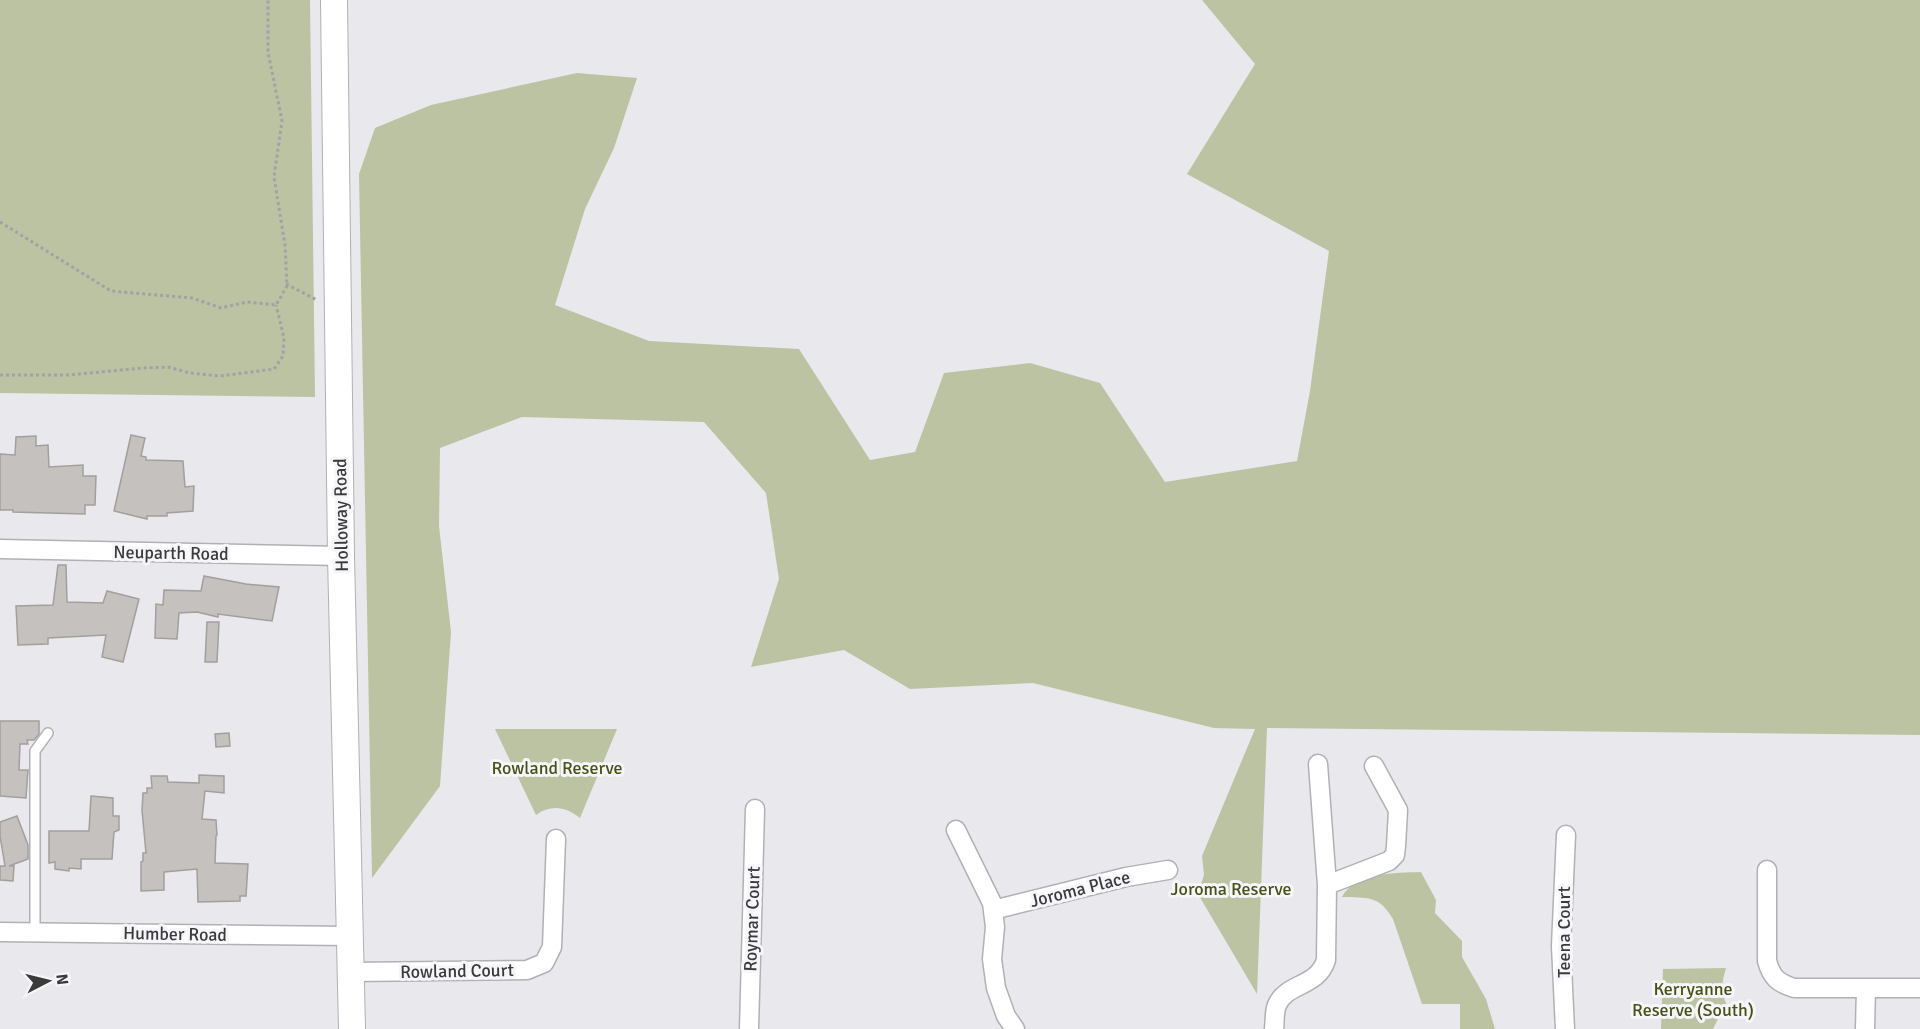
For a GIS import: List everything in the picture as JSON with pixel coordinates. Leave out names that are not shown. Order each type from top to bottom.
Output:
[{"type":"main road","name":"Holloway Road","points":[[334,0],[352,1029]]},
{"type":"street","name":"Neuparth Road","points":[[0,549],[342,556]]},
{"type":"street","points":[[1274,1023],[1277,1005],[1283,995],[1317,976],[1326,960],[1327,885],[1318,764]]},
{"type":"street","points":[[1327,885],[1389,861],[1395,855],[1398,810],[1374,766]]},
{"type":"street","name":"Roymar Court","points":[[749,1029],[755,809]]},
{"type":"street","points":[[956,830],[992,903],[995,927],[992,959],[996,988],[1006,1017],[1015,1029]]},
{"type":"street","name":"Teena Court","points":[[1565,1029],[1561,946],[1566,835]]},
{"type":"street","name":"Rowland Court","points":[[351,972],[527,970],[544,963],[552,947],[556,839]]},
{"type":"street","name":"Joroma Place","points":[[993,910],[1126,877],[1168,870]]},
{"type":"street","points":[[1767,870],[1767,961],[1771,975],[1780,984],[1794,988],[1920,988]]},
{"type":"street","name":"Humber Road","points":[[0,932],[350,936]]},
{"type":"street","points":[[1865,1029],[1866,988]]},
{"type":"lane","points":[[34,932],[34,751],[48,734]]},
{"type":"path","points":[[0,375],[69,375],[142,368],[168,368],[219,376],[274,369],[283,356],[284,338],[276,305],[286,284],[285,245],[274,177],[282,121],[268,52],[268,0]]},
{"type":"path","points":[[0,222],[111,291],[192,298],[221,308],[246,302],[276,305]]},
{"type":"path","points":[[286,284],[338,312]]},
{"type":"green space","points":[[0,0],[310,0],[315,397],[0,393]]},
{"type":"green space","name":"Joroma Reserve","points":[[1202,0],[1920,0],[1920,735],[1267,728],[1257,994],[1198,894],[1204,875],[1202,856],[1255,729],[1214,728],[1033,683],[910,689],[844,650],[751,667],[779,579],[766,493],[704,422],[522,417],[440,448],[439,526],[451,632],[440,786],[372,878],[359,174],[375,128],[431,105],[577,73],[637,78],[614,148],[585,209],[555,305],[649,341],[799,349],[870,460],[915,452],[944,373],[1030,363],[1100,383],[1165,482],[1297,461],[1310,391],[1329,251],[1187,174],[1255,64]]},
{"type":"green space","name":"Rowland Reserve","points":[[495,729],[617,729],[580,818],[569,811],[558,808],[547,809],[536,815]]},
{"type":"green space","points":[[1421,872],[1436,900],[1435,913],[1462,941],[1462,957],[1486,999],[1495,1029],[1460,1029],[1460,1004],[1422,1004],[1393,919],[1388,911],[1372,899],[1342,897],[1348,889],[1366,878]]},
{"type":"green space","name":"Kerryanne Reserve (South)","points":[[1726,968],[1722,986],[1726,1003],[1713,1029],[1661,1029],[1663,969]]},
{"type":"building","points":[[131,435],[145,438],[141,456],[146,457],[146,460],[183,461],[185,487],[194,486],[193,511],[167,513],[167,516],[147,516],[147,519],[114,511]]},
{"type":"building","points":[[36,436],[36,446],[48,445],[49,467],[83,465],[83,476],[96,476],[95,505],[85,505],[85,514],[0,510],[0,454],[15,455],[16,437]]},
{"type":"building","points":[[58,565],[66,565],[67,602],[103,603],[107,591],[139,599],[123,662],[102,657],[106,635],[48,638],[48,644],[18,645],[16,606],[53,605]]},
{"type":"building","points":[[204,576],[246,584],[279,587],[272,621],[218,614],[218,617],[197,612],[179,613],[177,639],[155,638],[156,604],[163,605],[164,590],[201,591]]},
{"type":"building","points":[[207,622],[219,622],[217,662],[205,662]]},
{"type":"building","points":[[0,721],[39,721],[39,734],[34,740],[27,740],[28,744],[20,744],[19,770],[28,770],[26,798],[0,796]]},
{"type":"building","points":[[229,733],[230,746],[216,747],[215,734]]},
{"type":"building","points":[[199,775],[224,776],[224,793],[205,791],[202,819],[216,820],[215,863],[248,864],[246,896],[240,896],[240,901],[198,902],[197,869],[164,872],[164,890],[141,891],[141,862],[143,853],[146,853],[142,810],[143,793],[147,793],[147,788],[152,788],[151,776],[167,776],[168,782],[199,783]]},
{"type":"building","points":[[91,796],[113,798],[113,816],[119,816],[119,830],[114,832],[112,859],[81,859],[81,869],[69,868],[69,871],[55,869],[55,862],[49,863],[49,831],[89,831]]},
{"type":"building","points":[[17,816],[28,845],[28,859],[9,866],[14,866],[13,881],[0,880],[0,866],[5,866],[0,822]]}]
